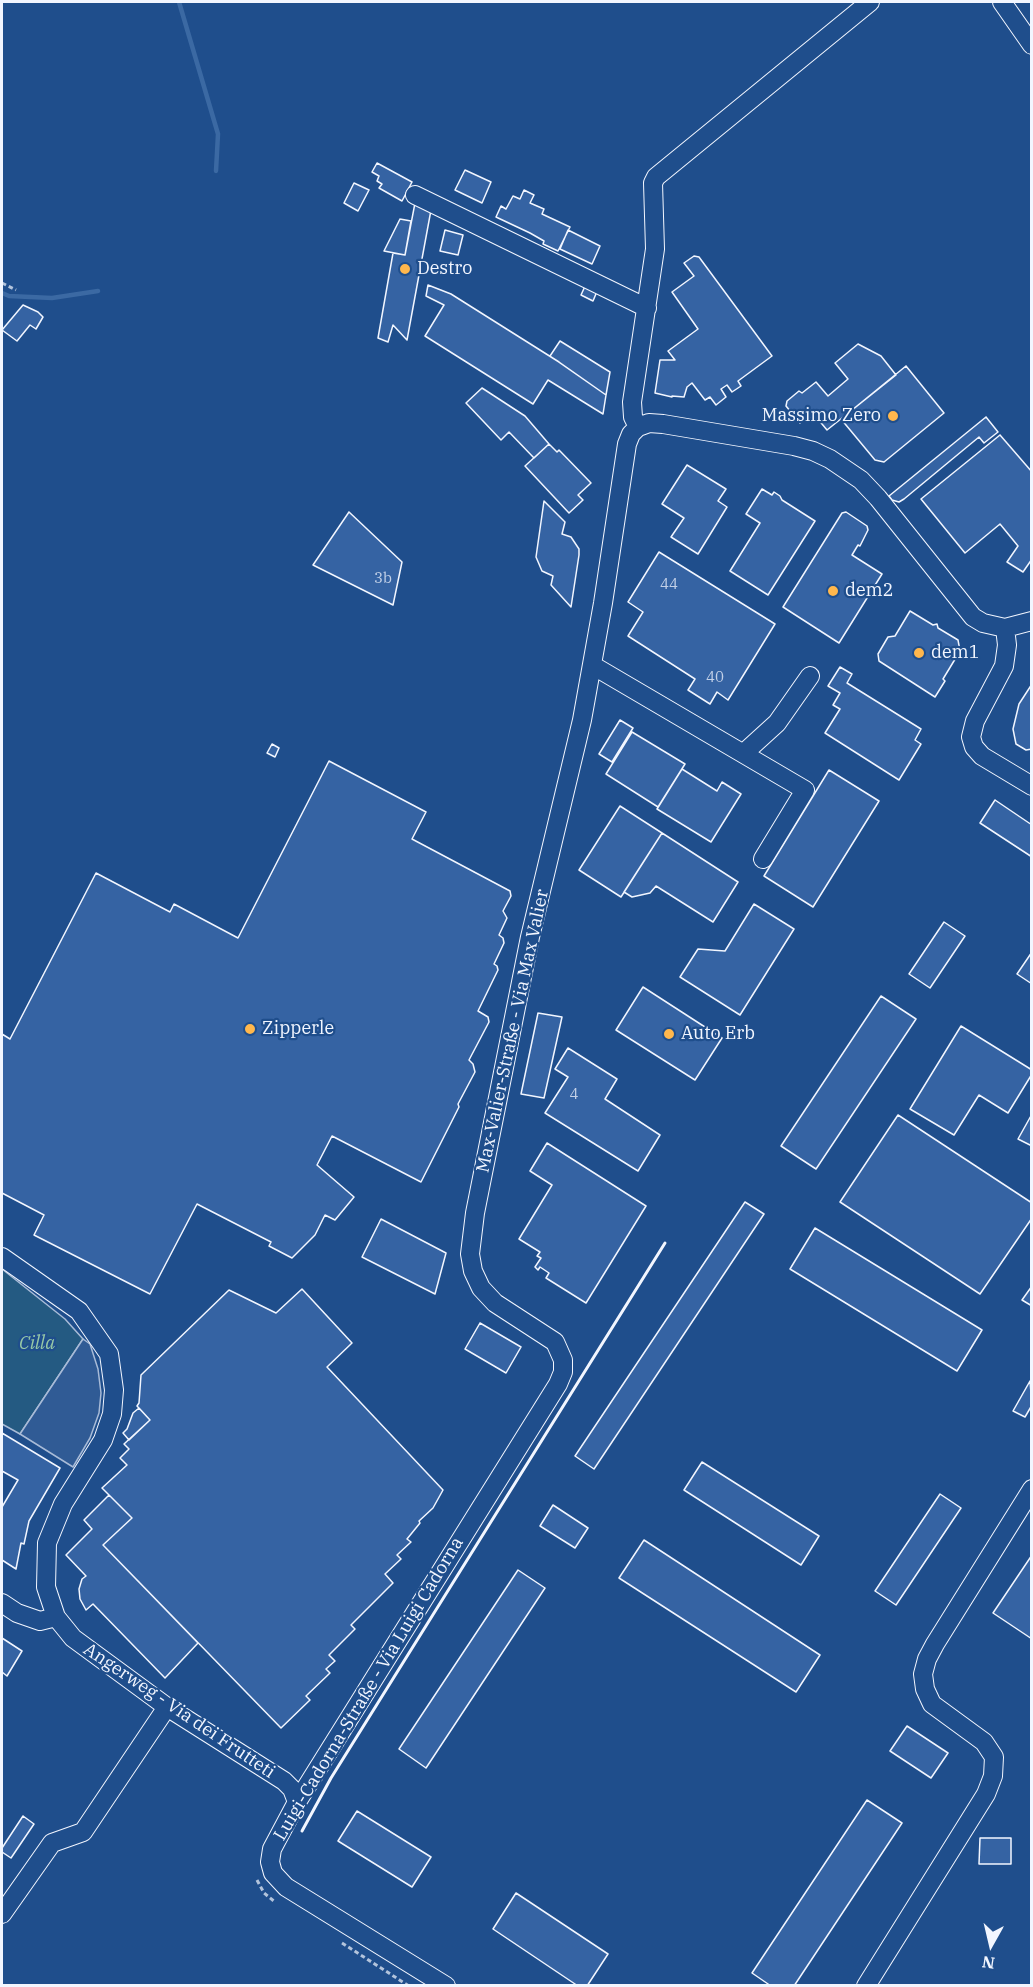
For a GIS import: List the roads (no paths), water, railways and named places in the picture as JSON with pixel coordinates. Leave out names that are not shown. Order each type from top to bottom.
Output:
[{"type":"street","points":[[870,2],[656,177],[652,188],[655,249],[632,402],[633,417],[638,427],[649,423],[663,423],[813,451],[830,459],[861,480],[878,498],[973,617],[983,623],[1005,628],[1032,621]]},
{"type":"street","points":[[1002,2],[1032,45]]},
{"type":"street","points":[[415,195],[647,308]]},
{"type":"street","name":"Max-Valier-Straße - Via Max Valier","points":[[563,1360],[555,1342],[495,1303],[481,1288],[473,1271],[470,1254],[475,1213],[530,937],[582,720],[627,444],[631,434],[638,427]]},
{"type":"street","points":[[1005,628],[1007,645],[1004,666],[975,721],[971,737],[974,747],[982,756],[1032,786]]},
{"type":"street","points":[[592,665],[805,790],[763,859]]},
{"type":"street","points":[[744,753],[777,723],[810,676]]},
{"type":"street","name":"Angerweg - Via dei Frutteti","points":[[2,1257],[79,1311],[109,1353],[114,1390],[112,1414],[103,1440],[63,1504],[47,1543],[46,1587],[56,1617],[73,1638],[167,1707],[284,1781],[292,1789],[297,1802]]},
{"type":"street","name":"Luigi-Cadorna-Straße - Via Luigi Cadorna","points":[[446,1986],[286,1887],[273,1873],[270,1862],[272,1849],[297,1802],[558,1384],[563,1372],[563,1360]]},
{"type":"street","points":[[866,1986],[986,1794],[993,1776],[994,1757],[984,1742],[932,1704],[925,1689],[923,1674],[934,1644],[1032,1489]]},
{"type":"street","points":[[2,1603],[17,1613],[40,1621],[56,1617]]},
{"type":"street","points":[[2,1914],[52,1843],[83,1832],[167,1707]]},
{"type":"waterway","points":[[179,2],[218,134],[216,171]]},
{"type":"waterway","points":[[2,293],[9,296],[52,298],[98,291]]},
{"type":"place","name":"Destro","points":[[405,269]]},
{"type":"place","name":"Massimo Zero","points":[[893,416]]},
{"type":"place","name":"dem2","points":[[833,591]]},
{"type":"place","name":"dem1","points":[[919,653]]},
{"type":"place","name":"Zipperle","points":[[250,1029]]},
{"type":"place","name":"Auto Erb","points":[[669,1034]]},
{"type":"park label","name":"Cilla","points":[[37,1344]]}]
